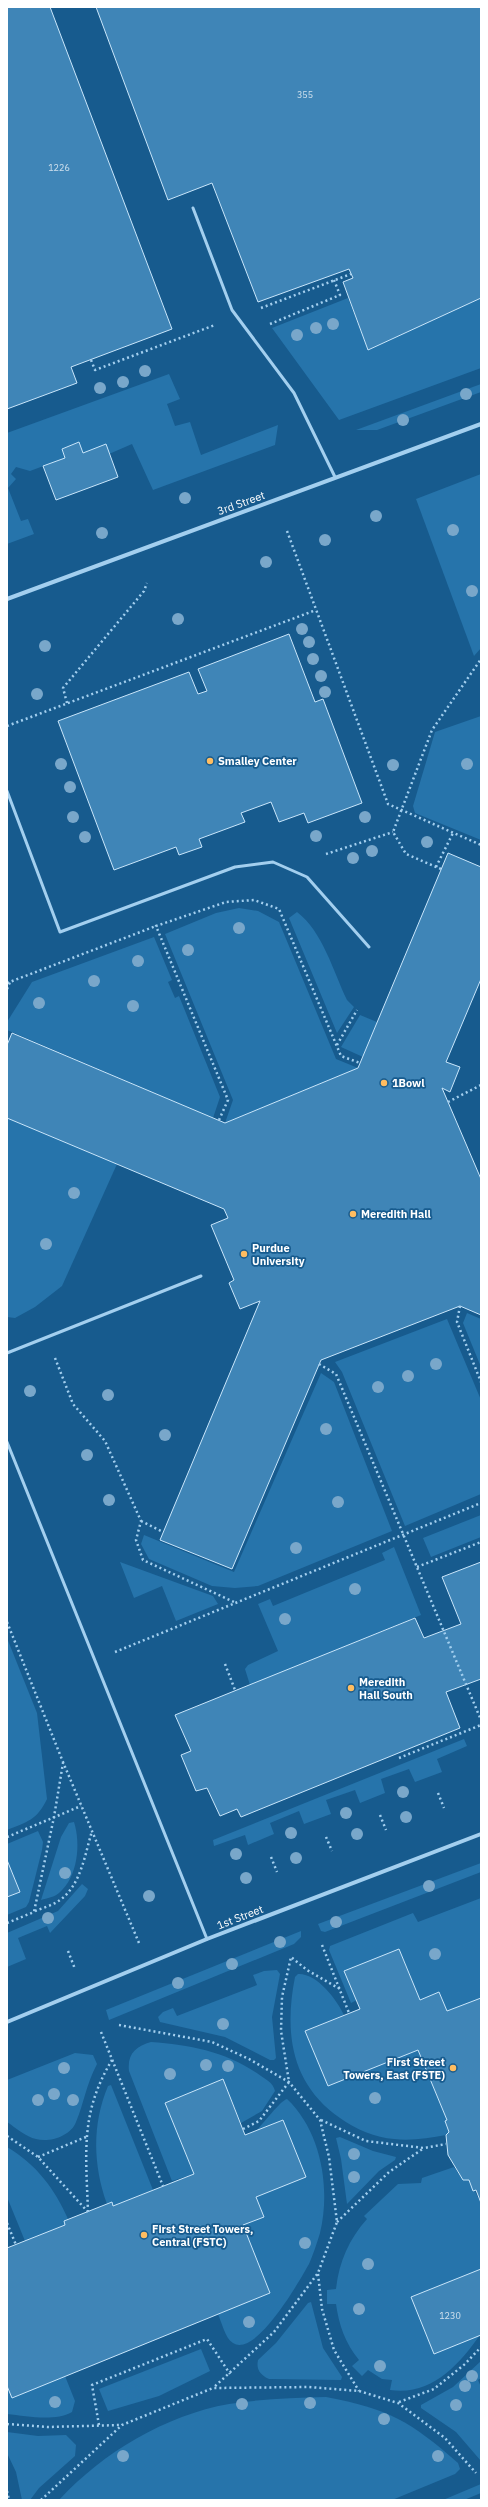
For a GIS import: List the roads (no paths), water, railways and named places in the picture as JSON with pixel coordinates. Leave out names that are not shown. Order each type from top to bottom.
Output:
[{"type":"street","name":"3rd Street","points":[[7,599],[481,424]]},
{"type":"street","name":"1st Street","points":[[7,2022],[208,1939],[481,1834]]},
{"type":"lane","points":[[193,208],[232,310],[294,393],[336,477]]},
{"type":"lane","points":[[7,791],[60,932],[235,867],[273,862],[307,877],[369,947]]},
{"type":"lane","points":[[7,1353],[201,1276]]},
{"type":"lane","points":[[7,1442],[94,1661],[208,1939]]},
{"type":"place","name":"Smalley Center","points":[[210,761]]},
{"type":"place","name":"1Bowl","points":[[384,1083]]},
{"type":"place","name":"Meredith Hall","points":[[353,1214]]},
{"type":"place","name":"Purdue University","points":[[244,1254]]},
{"type":"place","name":"Meredith Hall South","points":[[351,1688]]},
{"type":"place","name":"First Street Towers, East (FSTE)","points":[[453,2068]]},
{"type":"place","name":"First Street Towers, Central (FSTC)","points":[[144,2235]]}]
